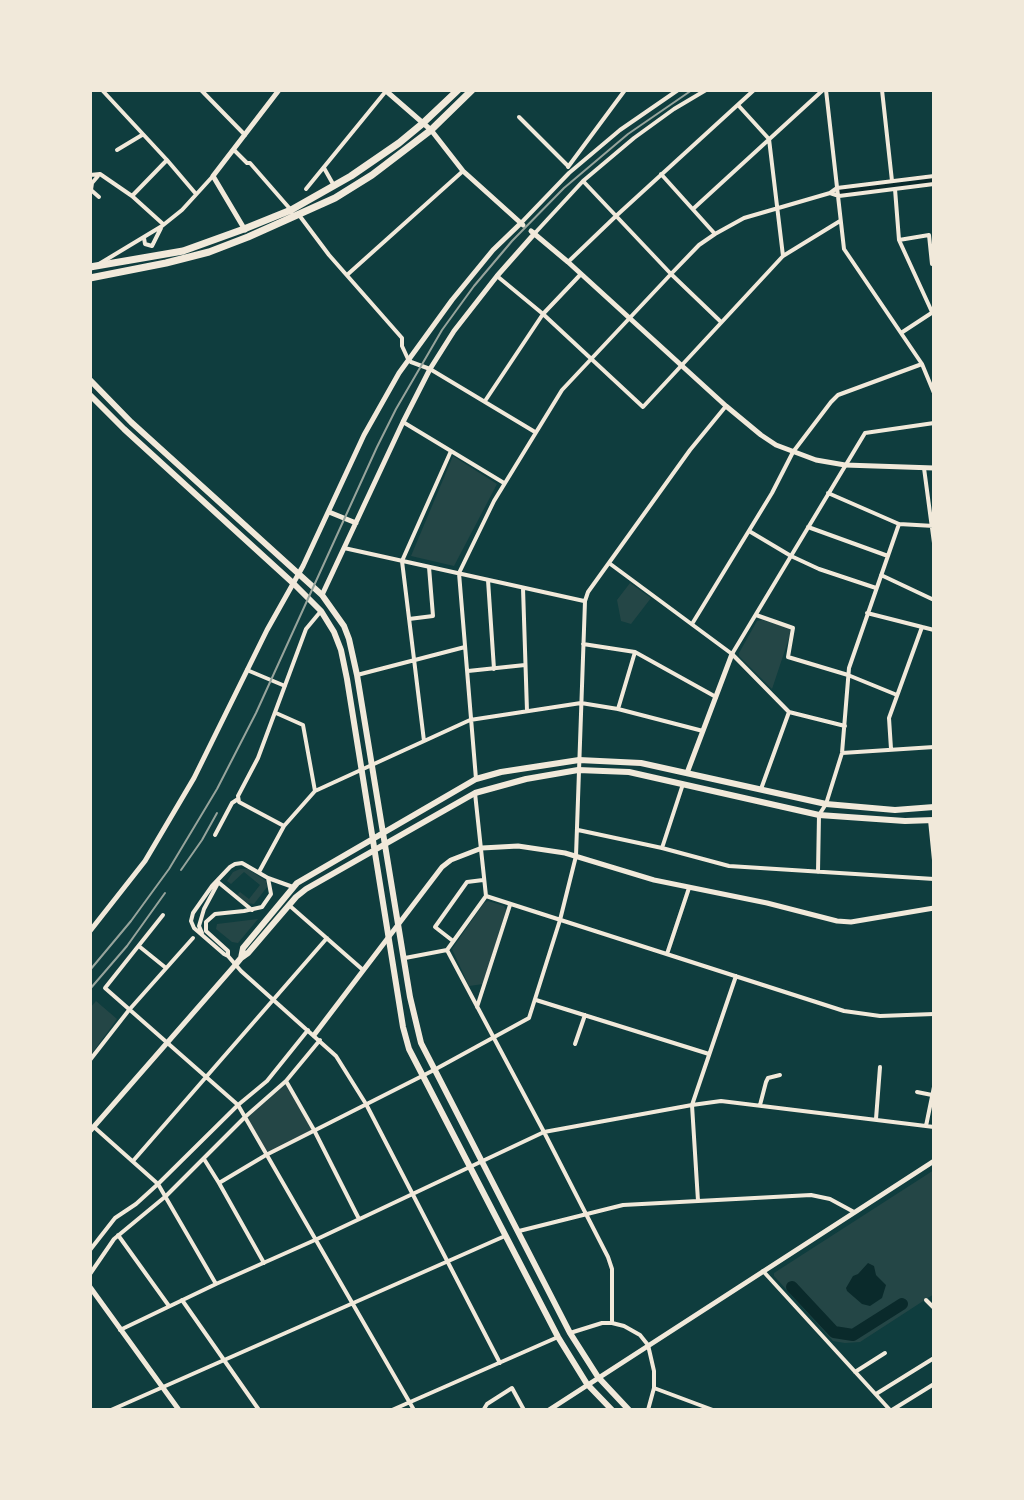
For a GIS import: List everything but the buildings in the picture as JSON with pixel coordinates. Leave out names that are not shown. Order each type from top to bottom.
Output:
[{"type":"highway","points":[[90,278],[187,258],[246,233],[334,186],[399,143],[458,90]]},
{"type":"highway","points":[[94,266],[183,251],[299,215],[372,175],[431,130],[472,90]]},
{"type":"main road","points":[[90,380],[131,422],[322,595],[344,626],[357,675],[421,1043],[570,1333],[598,1377],[629,1410]]},
{"type":"main road","points":[[90,395],[294,584],[321,611],[334,632],[341,650],[409,1049],[558,1337],[587,1384],[612,1410]]},
{"type":"main road","points":[[238,961],[243,948],[297,883],[476,779],[512,769],[579,760],[641,763],[826,804],[895,810],[934,807]]},
{"type":"main road","points":[[238,961],[306,889],[475,793],[526,779],[578,770],[629,772],[819,815],[932,820]]},
{"type":"street","points":[[102,90],[196,194]]},
{"type":"street","points":[[201,90],[245,135]]},
{"type":"street","points":[[94,266],[163,225],[196,194],[279,90]]},
{"type":"street","points":[[306,189],[385,90],[431,130],[463,171],[521,224]]},
{"type":"street","points":[[90,931],[157,843],[206,756],[273,618],[299,575],[364,435],[408,359],[493,250],[521,224],[568,170],[625,90]]},
{"type":"street","points":[[568,170],[678,90]]},
{"type":"street","points":[[322,595],[403,422],[454,331],[533,232],[583,181],[634,138],[706,90]]},
{"type":"street","points":[[568,262],[754,90]]},
{"type":"street","points":[[693,209],[824,90]]},
{"type":"street","points":[[824,90],[844,249],[922,364],[934,393]]},
{"type":"street","points":[[882,90],[892,181]]},
{"type":"street","points":[[738,105],[769,139],[783,256]]},
{"type":"street","points":[[519,117],[568,170]]},
{"type":"street","points":[[117,150],[142,135]]},
{"type":"street","points":[[234,150],[250,163],[291,210]]},
{"type":"street","points":[[132,196],[167,160]]},
{"type":"street","points":[[324,168],[334,186]]},
{"type":"street","points":[[347,275],[463,171]]},
{"type":"street","points":[[90,175],[100,174],[132,196],[163,225]]},
{"type":"street","points":[[99,197],[91,190],[92,183],[100,174]]},
{"type":"street","points":[[661,174],[715,234]]},
{"type":"street","points":[[213,176],[246,233]]},
{"type":"street","points":[[476,779],[459,573],[504,483],[562,390],[699,245],[715,234],[744,218],[830,193],[837,188],[934,176]]},
{"type":"street","points":[[583,181],[720,321]]},
{"type":"street","points":[[830,193],[839,196],[934,184]]},
{"type":"street","points":[[895,189],[899,240],[933,312],[901,333]]},
{"type":"street","points":[[299,215],[329,255],[402,338],[402,346],[411,362],[430,369],[535,432]]},
{"type":"street","points":[[497,276],[543,314],[643,407],[783,256],[840,221]]},
{"type":"street","points":[[145,237],[143,242],[152,246],[163,225]]},
{"type":"street","points":[[533,232],[726,406],[776,445],[816,460],[845,465],[934,468]]},
{"type":"street","points":[[899,240],[929,235],[932,264]]},
{"type":"street","points":[[485,401],[543,314],[581,274]]},
{"type":"street","points":[[692,624],[772,493],[793,452],[831,402],[838,395],[922,364]]},
{"type":"street","points":[[219,1183],[266,1155],[529,1018],[560,920],[576,856],[585,601],[588,592],[690,450],[726,406]]},
{"type":"street","points":[[403,422],[504,483]]},
{"type":"street","points":[[687,773],[732,654],[865,433],[934,423]]},
{"type":"street","points":[[424,742],[402,561],[451,451]]},
{"type":"street","points":[[924,468],[934,543]]},
{"type":"street","points":[[828,493],[899,524],[933,526]]},
{"type":"street","points":[[329,512],[356,523]]},
{"type":"street","points":[[818,872],[819,815],[826,804],[842,753],[848,675],[899,524]]},
{"type":"street","points":[[808,527],[888,556]]},
{"type":"street","points":[[749,531],[819,569],[876,588]]},
{"type":"street","points":[[344,548],[585,601]]},
{"type":"street","points":[[609,563],[732,654],[789,712],[845,726]]},
{"type":"street","points":[[409,619],[433,616],[429,567]]},
{"type":"street","points":[[881,575],[934,600]]},
{"type":"street","points":[[488,580],[494,669]]},
{"type":"street","points":[[523,588],[527,711]]},
{"type":"street","points":[[215,835],[232,803],[238,799],[258,758],[306,629],[321,611]]},
{"type":"street","points":[[867,613],[934,630]]},
{"type":"street","points":[[756,615],[793,628],[788,657],[848,675],[897,695]]},
{"type":"street","points":[[891,749],[889,718],[922,627]]},
{"type":"street","points":[[583,644],[635,652],[716,697]]},
{"type":"street","points":[[357,675],[465,647]]},
{"type":"street","points":[[618,709],[635,652]]},
{"type":"street","points":[[467,672],[525,665]]},
{"type":"street","points":[[247,670],[285,686]]},
{"type":"street","points":[[259,872],[284,826],[315,791],[470,720],[581,703],[618,709],[703,731]]},
{"type":"street","points":[[760,790],[789,712]]},
{"type":"street","points":[[275,713],[303,725],[315,791]]},
{"type":"street","points":[[842,753],[934,747]]},
{"type":"street","points":[[662,848],[683,784]]},
{"type":"street","points":[[404,958],[447,950],[486,896],[475,793]]},
{"type":"street","points":[[238,799],[284,826]]},
{"type":"street","points":[[932,820],[934,860]]},
{"type":"street","points":[[578,830],[729,866],[934,879]]},
{"type":"street","points":[[90,1250],[115,1218],[136,1204],[267,1081],[363,970],[442,867],[451,860],[482,848],[538,848],[654,880],[837,921],[851,922],[934,908]]},
{"type":"street","points":[[293,887],[268,878],[242,863],[235,864],[210,888],[191,917],[192,925],[224,954],[238,961],[243,973],[336,1056],[366,1104],[500,1363]]},
{"type":"street","points":[[202,934],[199,926],[204,909],[224,874]]},
{"type":"street","points":[[228,956],[228,951],[206,931],[206,922],[215,914],[262,907],[271,894],[268,878]]},
{"type":"street","points":[[453,941],[435,927],[467,882],[484,880]]},
{"type":"street","points":[[218,882],[252,910]]},
{"type":"street","points":[[667,954],[689,886]]},
{"type":"street","points":[[486,896],[844,1011],[880,1016],[934,1014]]},
{"type":"street","points":[[477,1007],[510,905]]},
{"type":"street","points":[[290,906],[363,970]]},
{"type":"street","points":[[163,915],[105,988],[238,1105],[414,1410]]},
{"type":"street","points":[[90,1060],[129,1010],[193,938]]},
{"type":"street","points":[[133,1161],[327,938]]},
{"type":"street","points":[[140,946],[166,968]]},
{"type":"street","points":[[447,950],[604,1248],[612,1269],[612,1323]]},
{"type":"street","points":[[216,1284],[158,1184],[92,1129],[238,961]]},
{"type":"street","points":[[698,1201],[692,1105],[736,976]]},
{"type":"street","points":[[535,1000],[709,1054]]},
{"type":"street","points":[[575,1044],[585,1015]]},
{"type":"street","points":[[90,1274],[118,1235],[166,1196],[286,1081],[320,1040]]},
{"type":"street","points":[[876,1119],[880,1067]]},
{"type":"street","points":[[760,1105],[768,1078],[780,1075]]},
{"type":"street","points":[[286,1081],[359,1219]]},
{"type":"street","points":[[926,1126],[934,1087]]},
{"type":"street","points":[[917,1092],[932,1095]]},
{"type":"street","points":[[120,1330],[544,1132],[721,1101],[934,1127]]},
{"type":"street","points":[[204,1159],[264,1263]]},
{"type":"street","points":[[549,1410],[934,1161]]},
{"type":"street","points":[[517,1232],[623,1205],[811,1195],[830,1199],[854,1212]]},
{"type":"street","points":[[118,1235],[169,1306]]},
{"type":"street","points":[[111,1410],[505,1236]]},
{"type":"street","points":[[763,1271],[891,1410],[934,1384]]},
{"type":"street","points":[[90,1287],[179,1410]]},
{"type":"street","points":[[182,1300],[259,1410]]},
{"type":"street","points":[[926,1300],[934,1308]]},
{"type":"street","points":[[570,1333],[612,1323],[640,1335],[648,1345],[654,1371],[654,1388],[648,1410]]},
{"type":"street","points":[[392,1410],[558,1337]]},
{"type":"street","points":[[855,1372],[885,1353]]},
{"type":"street","points":[[876,1394],[934,1358]]},
{"type":"street","points":[[484,1409],[512,1388],[524,1410]]},
{"type":"street","points":[[654,1388],[713,1410]]},
{"type":"shaded area","points":[[453,456],[497,484],[454,566],[411,556]]},
{"type":"shaded area","points":[[630,583],[651,598],[631,624],[621,621],[617,600]]},
{"type":"shaded area","points":[[757,621],[789,628],[791,632],[772,689],[739,656]]},
{"type":"shaded area","points":[[248,869],[266,881],[267,887],[254,904],[237,895],[240,892],[249,899],[260,885],[244,872],[231,884],[227,881],[233,872]]},
{"type":"shaded area","points":[[488,901],[504,906],[506,910],[483,984],[469,986],[452,949]]},
{"type":"shaded area","points":[[258,919],[238,943],[216,929],[217,924]]},
{"type":"shaded area","points":[[96,1001],[117,1019],[90,1056],[90,1008]]},
{"type":"shaded area","points":[[286,1084],[312,1130],[267,1153],[247,1118]]},
{"type":"shaded area","points":[[934,1170],[934,1294],[860,1342],[833,1341],[774,1273]]},
{"type":"shaded area","points":[[868,1263],[874,1266],[876,1275],[886,1285],[882,1298],[870,1306],[862,1304],[846,1288],[853,1276]]},
{"type":"waterway","points":[[845,191],[934,180]]},
{"type":"waterway","points":[[792,1287],[834,1332],[853,1335],[902,1304]]},
{"type":"railway","points":[[90,970],[169,869],[217,789],[256,713],[377,447],[442,330],[512,241],[564,188],[628,134],[692,90]]},
{"type":"railway","points":[[181,870],[217,813]]},
{"type":"railway","points":[[90,989],[127,946],[165,893]]}]
